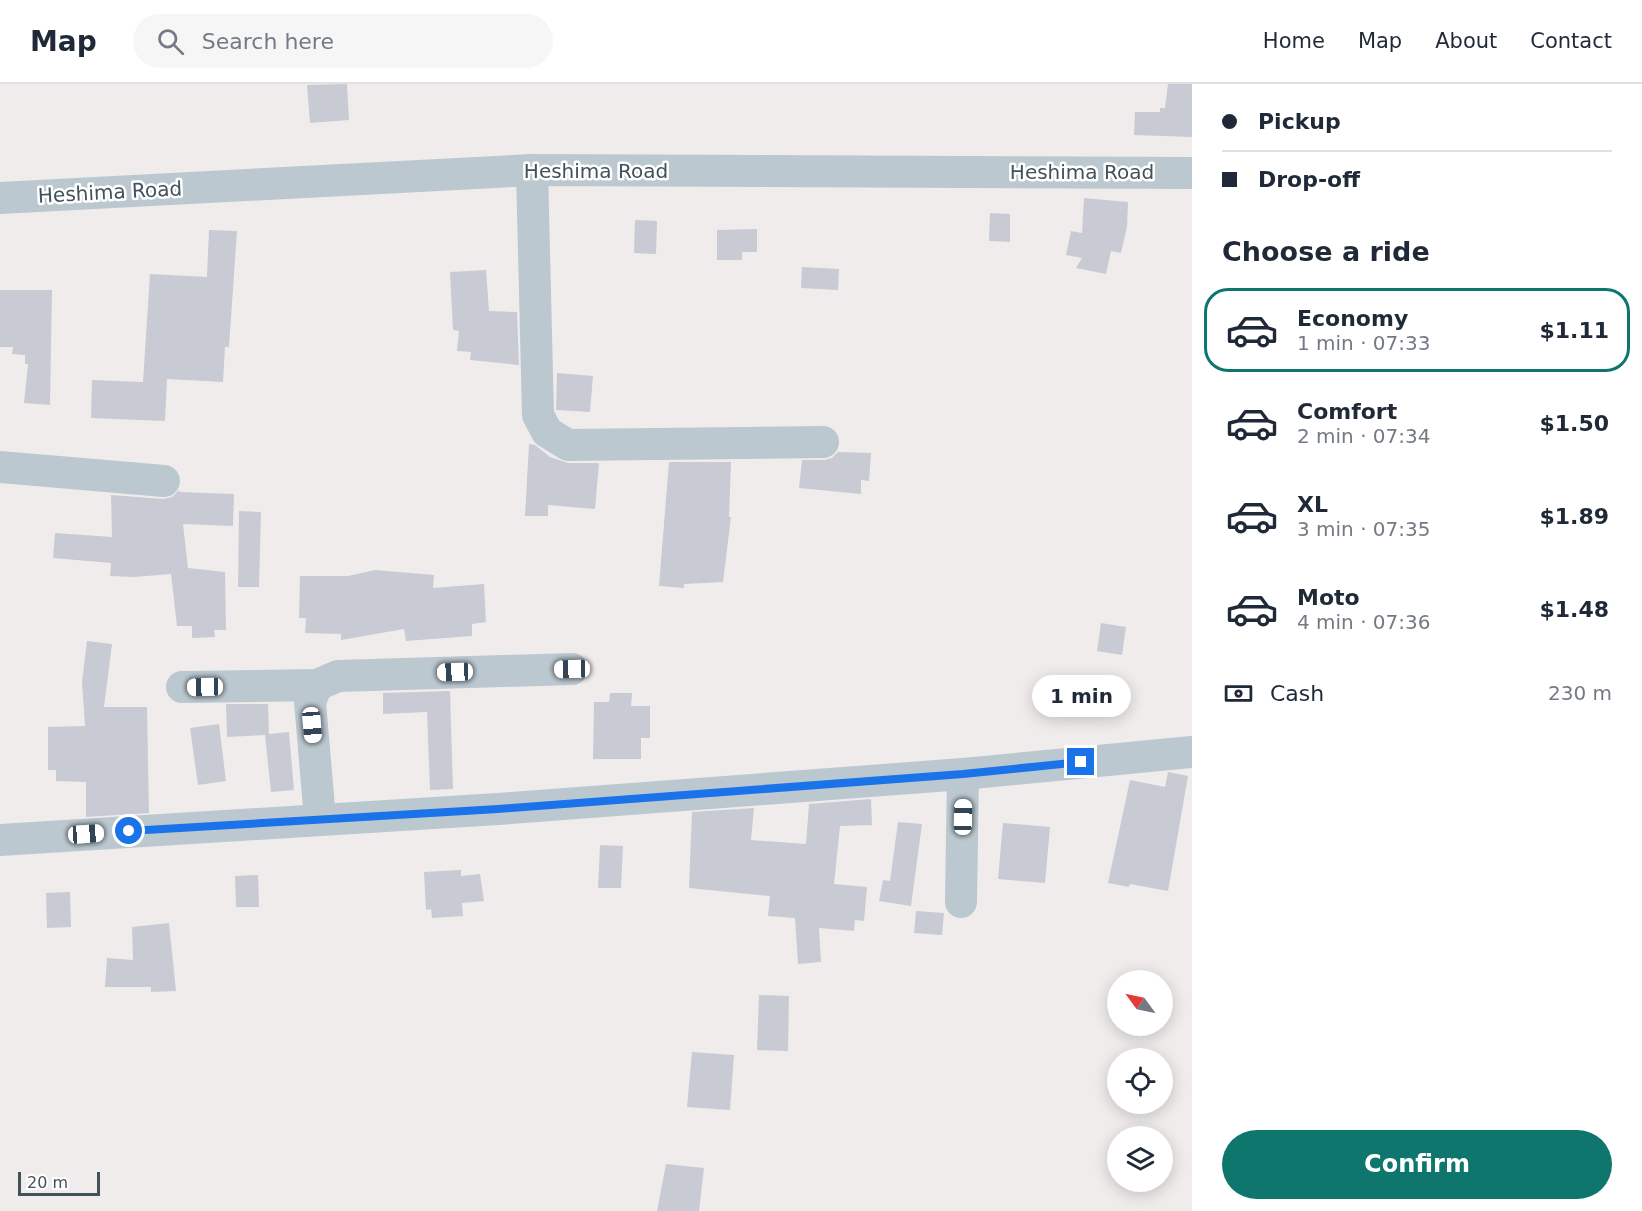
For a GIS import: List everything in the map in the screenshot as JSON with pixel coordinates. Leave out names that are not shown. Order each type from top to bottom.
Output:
[{"type":"street","name":"Heshima Road","points":[[0,198],[532,170],[1192,172]]},
{"type":"street","points":[[532,170],[538,415],[547,432],[568,445],[823,442]]},
{"type":"street","points":[[0,467],[164,481]]},
{"type":"street","points":[[182,687],[317,685],[338,676],[572,669]]},
{"type":"street","points":[[317,685],[310,702],[320,819]]},
{"type":"street","points":[[0,840],[498,809],[963,774],[1192,752]]},
{"type":"street","points":[[962,902],[963,774]]},
{"type":"building","points":[[347,84],[349,120],[310,123],[307,85]]},
{"type":"building","points":[[1168,84],[1192,84],[1192,137],[1134,135],[1135,112],[1160,112],[1160,108],[1165,108]]},
{"type":"building","points":[[1084,198],[1128,202],[1127,227],[1121,253],[1111,251],[1106,274],[1076,268],[1082,258],[1066,255],[1071,231],[1082,233]]},
{"type":"building","points":[[990,213],[1010,214],[1010,242],[989,241]]},
{"type":"building","points":[[635,220],[657,221],[656,254],[634,253]]},
{"type":"building","points":[[757,229],[757,252],[742,252],[742,260],[717,260],[717,230]]},
{"type":"building","points":[[209,230],[237,231],[229,347],[225,347],[223,382],[167,379],[165,421],[91,418],[92,380],[143,382],[150,274],[207,277]]},
{"type":"building","points":[[802,267],[839,269],[838,290],[801,288]]},
{"type":"building","points":[[486,270],[489,311],[517,312],[519,365],[470,360],[471,352],[457,351],[459,331],[453,330],[450,272]]},
{"type":"building","points":[[0,290],[52,290],[50,405],[24,403],[28,364],[25,364],[25,355],[12,354],[13,347],[0,347]]},
{"type":"building","points":[[557,373],[593,376],[590,412],[556,410]]},
{"type":"building","points":[[529,444],[535,445],[550,457],[568,463],[599,463],[595,509],[548,505],[548,516],[525,516]]},
{"type":"building","points":[[838,452],[871,453],[869,481],[861,480],[861,494],[799,488],[802,460],[824,460],[832,458]]},
{"type":"building","points":[[669,462],[731,462],[729,517],[731,517],[723,582],[684,584],[684,588],[659,586]]},
{"type":"building","points":[[179,490],[180,492],[234,494],[233,526],[183,524],[188,568],[225,572],[226,630],[214,630],[215,637],[192,638],[192,626],[177,626],[171,574],[110,576],[111,563],[53,558],[55,533],[112,537],[111,495],[163,499],[172,497]]},
{"type":"building","points":[[239,511],[261,512],[259,587],[238,587]]},
{"type":"building","points":[[375,570],[434,575],[433,588],[484,584],[486,622],[472,624],[472,636],[406,641],[404,629],[341,640],[341,634],[305,633],[306,618],[299,618],[300,576],[348,576]]},
{"type":"building","points":[[1101,623],[1126,627],[1122,655],[1097,651]]},
{"type":"building","points":[[87,641],[112,644],[104,707],[147,707],[149,813],[86,817],[86,782],[56,781],[56,770],[48,770],[48,727],[85,726],[82,682]]},
{"type":"building","points":[[450,691],[453,789],[430,790],[427,712],[383,714],[383,693]]},
{"type":"building","points":[[610,693],[632,693],[631,706],[650,706],[650,738],[641,738],[641,759],[593,759],[594,702],[609,702]]},
{"type":"building","points":[[226,704],[268,704],[269,734],[289,732],[294,790],[271,792],[265,735],[227,737]]},
{"type":"building","points":[[219,724],[226,781],[198,785],[190,728]]},
{"type":"building","points":[[1168,772],[1188,776],[1168,891],[1130,884],[1129,887],[1108,883],[1130,780],[1165,787]]},
{"type":"building","points":[[871,799],[872,825],[840,826],[834,884],[867,887],[864,921],[855,920],[854,931],[819,928],[821,962],[798,964],[795,918],[768,916],[770,896],[689,888],[692,812],[754,808],[751,840],[806,844],[809,804]]},
{"type":"building","points":[[898,822],[922,824],[911,906],[879,901],[883,880],[890,881]]},
{"type":"building","points":[[1003,823],[1050,827],[1045,883],[998,879]]},
{"type":"building","points":[[600,845],[623,846],[621,888],[598,888]]},
{"type":"building","points":[[461,870],[461,876],[480,874],[484,901],[462,903],[463,916],[432,918],[431,909],[426,910],[424,872]]},
{"type":"building","points":[[258,875],[259,907],[236,907],[235,876]]},
{"type":"building","points":[[70,892],[71,927],[47,928],[46,893]]},
{"type":"building","points":[[916,911],[944,913],[942,935],[914,933]]},
{"type":"building","points":[[169,923],[176,991],[151,992],[151,987],[105,987],[107,958],[133,960],[132,927]]},
{"type":"building","points":[[759,995],[789,996],[788,1051],[757,1050]]},
{"type":"building","points":[[692,1052],[734,1055],[730,1110],[687,1107]]},
{"type":"building","points":[[666,1164],[704,1168],[699,1211],[657,1211]]},
{"type":"route","points":[[129,831],[498,809],[963,774],[1081,762]]}]
